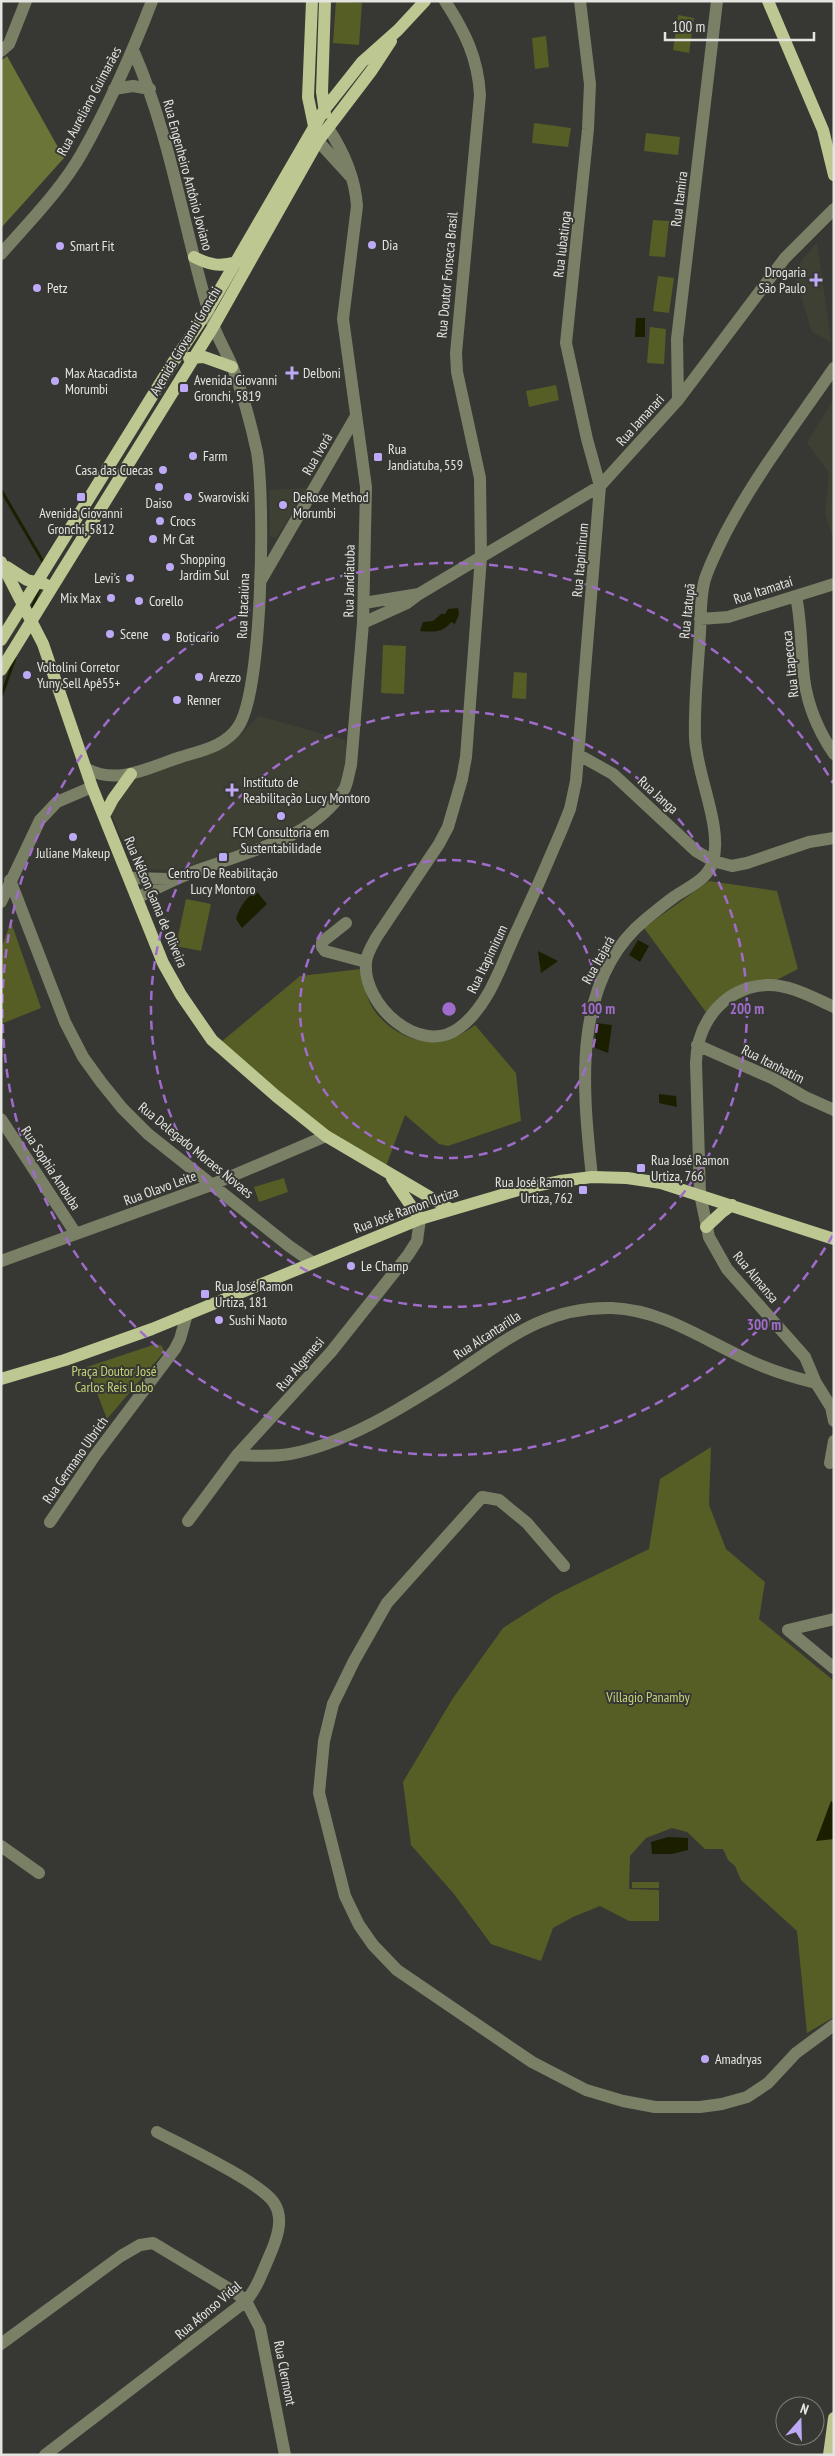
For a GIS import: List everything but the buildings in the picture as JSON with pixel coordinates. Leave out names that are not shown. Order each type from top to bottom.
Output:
[{"type":"main road","points":[[312,1],[308,97],[318,141]]},
{"type":"main road","points":[[325,1],[322,92],[328,128]]},
{"type":"main road","name":"Avenida Giovanni Gronchi","points":[[1,640],[174,361],[208,310],[324,110],[362,62],[398,30],[425,1]]},
{"type":"main road","points":[[768,1],[823,130],[834,174]]},
{"type":"main road","name":"Avenida Giovanni Gronchi","points":[[1,670],[213,327],[318,141],[372,70],[398,30]]},
{"type":"main road","points":[[194,257],[208,264],[220,266],[237,262]]},
{"type":"main road","points":[[174,361],[194,357],[220,361],[232,367]]},
{"type":"main road","points":[[2,563],[18,576],[37,583],[55,585]]},
{"type":"main road","name":"Rua Nélson Gama de Oliveira","points":[[2,563],[32,620],[92,787],[164,963],[181,995],[212,1040],[227,1055],[326,1136],[450,1209]]},
{"type":"main road","points":[[104,816],[113,799],[131,774]]},
{"type":"main road","name":"Rua Nélson Gama de Oliveira","points":[[390,1175],[420,1219]]},
{"type":"main road","name":"Rua José Ramon Urtiza","points":[[1,1379],[65,1360],[187,1314],[420,1219],[522,1189],[592,1177],[627,1178],[661,1183],[700,1194],[834,1240]]},
{"type":"main road","points":[[706,1227],[720,1213],[732,1205]]},
{"type":"main road","points":[[829,2455],[834,2418]]},
{"type":"street","points":[[1,51],[9,44],[26,1]]},
{"type":"street","name":"Rua Aureliano Guimarães","points":[[1,254],[52,195],[81,154],[133,50],[152,1]]},
{"type":"street","name":"Rua Doutor Fonseca Brasil","points":[[445,1],[470,43],[479,77],[478,118],[456,353],[457,372],[480,478],[480,557]]},
{"type":"street","name":"Rua Iubatinga","points":[[580,1],[590,84],[588,129],[566,343],[587,439],[600,486]]},
{"type":"street","name":"Rua Itamira","points":[[678,400],[677,339],[717,1]]},
{"type":"street","name":"Rua Engenheiro Antônio Joviano","points":[[133,50],[150,89],[213,327]]},
{"type":"street","points":[[114,89],[132,86],[150,89]]},
{"type":"street","name":"Rua Jandiatuba","points":[[137,898],[174,880],[290,837],[316,820],[345,787],[352,766],[364,624],[366,487],[343,319],[357,206],[356,191],[348,163],[328,128]]},
{"type":"street","points":[[318,141],[352,179]]},
{"type":"street","name":"Rua Jamanari","points":[[364,624],[407,603],[600,486],[678,400],[785,258],[834,209]]},
{"type":"street","name":"Rua Itacaiúna","points":[[87,769],[109,776],[131,774],[218,745],[237,729],[247,707],[257,645],[261,516],[257,453],[232,367],[213,327]]},
{"type":"street","name":"Rua Itatupã","points":[[713,861],[712,822],[696,747],[696,679],[705,580],[734,516],[834,368]]},
{"type":"street","name":"Rua Ivorá","points":[[259,584],[356,416]]},
{"type":"street","name":"Rua Itapimirum","points":[[366,962],[370,987],[376,1002],[394,1020],[413,1032],[429,1035],[445,1034],[458,1029],[472,1017],[492,984],[570,809],[579,755],[600,486]]},
{"type":"street","points":[[346,923],[322,942],[322,948],[325,951],[366,962],[368,952],[376,938],[439,844],[448,827],[466,757],[480,557]]},
{"type":"street","name":"Rua Itamataí","points":[[700,619],[728,617],[834,584]]},
{"type":"street","name":"Rua Jamanari","points":[[364,603],[419,594]]},
{"type":"street","name":"Rua Itapecoca","points":[[796,596],[800,616],[806,690],[817,722],[834,754]]},
{"type":"street","name":"Rua Janga","points":[[579,755],[613,774],[696,851],[713,861]]},
{"type":"street","points":[[1,902],[30,836],[49,808],[63,799],[92,787]]},
{"type":"street","points":[[713,861],[732,866],[740,865],[809,842],[834,838]]},
{"type":"street","name":"Rua Itajará","points":[[592,1177],[586,1053],[589,1020],[602,979],[624,941],[642,923],[675,896],[696,884],[707,872],[713,861]]},
{"type":"street","name":"Rua Jandiatuba","points":[[130,878],[174,880]]},
{"type":"street","name":"Rua Delegado Moraes Novaes","points":[[10,880],[65,1022],[83,1057],[112,1096],[135,1122],[211,1185],[312,1262]]},
{"type":"street","name":"Rua Almansa","points":[[834,1007],[785,988],[768,985],[730,998],[719,1005],[707,1018],[697,1045],[696,1085],[700,1194],[706,1227],[727,1269],[805,1357],[816,1383],[831,1407],[834,1421]]},
{"type":"street","name":"Rua Itanhatim","points":[[697,1045],[774,1079],[805,1097],[834,1110]]},
{"type":"street","name":"Rua Sophia Ambuba","points":[[1,1119],[76,1234]]},
{"type":"street","name":"Rua Olavo Leite","points":[[1,1261],[211,1185],[326,1136]]},
{"type":"street","name":"Rua Algemesi","points":[[188,1521],[237,1455],[325,1358],[408,1255],[418,1241],[420,1219]]},
{"type":"street","name":"Rua Alcantarilla","points":[[237,1455],[291,1454],[334,1440],[391,1414],[526,1326],[563,1312],[588,1308],[614,1308],[648,1313],[755,1363],[816,1383]]},
{"type":"street","name":"Rua Germano Ulbrich","points":[[50,1522],[96,1454],[174,1349],[180,1339],[187,1314]]},
{"type":"street","points":[[830,1463],[834,1441]]},
{"type":"street","points":[[564,1566],[527,1523],[499,1500],[482,1497],[387,1604],[354,1661],[334,1704],[324,1741],[319,1793],[345,1896],[359,1925],[373,1945],[397,1970],[532,2062],[586,2090],[623,2101],[654,2107],[700,2107],[722,2104],[746,2097],[768,2083],[796,2053],[834,2025]]},
{"type":"street","points":[[834,1619],[788,1630],[834,1668]]},
{"type":"street","points":[[1,1846],[39,1873]]},
{"type":"street","name":"Rua Afonso Vidal","points":[[45,2455],[246,2301],[254,2292],[274,2246],[280,2224],[275,2203],[261,2189],[157,2132]]},
{"type":"street","points":[[1,2344],[140,2245],[153,2243],[246,2301]]},
{"type":"street","name":"Rua Clermont","points":[[246,2301],[260,2328],[285,2455]]},
{"type":"shaded area","points":[[817,242],[831,342],[812,332],[793,271]]},
{"type":"shaded area","points":[[636,318],[645,318],[645,337],[635,337]]},
{"type":"shaded area","points":[[834,398],[834,540],[825,514],[829,473],[807,443]]},
{"type":"shaded area","name":"DeRose Method Morumbi","points":[[308,488],[276,538],[270,536],[269,490]]},
{"type":"shaded area","points":[[458,608],[459,614],[455,624],[451,622],[445,628],[437,631],[420,631],[423,622],[433,621],[441,614],[445,614],[448,609]]},
{"type":"shaded area","name":"Instituto de Reabilitação Lucy Montoro","points":[[259,716],[345,740],[348,766],[342,784],[304,823],[244,848],[177,870],[135,869],[111,813],[135,778],[230,745]]},
{"type":"shaded area","points":[[257,892],[267,904],[242,928],[236,919],[239,911],[246,899]]},
{"type":"shaded area","points":[[638,940],[649,946],[640,962],[629,955]]},
{"type":"shaded area","points":[[538,951],[558,961],[541,973]]},
{"type":"shaded area","points":[[596,1023],[612,1025],[608,1053],[595,1048]]},
{"type":"shaded area","points":[[659,1094],[676,1096],[677,1107],[659,1103]]},
{"type":"shaded area","points":[[831,1801],[834,1803],[834,1839],[816,1841]]},
{"type":"shaded area","points":[[668,1837],[688,1838],[688,1850],[672,1854],[652,1854],[651,1842]]},
{"type":"green space","points":[[336,1],[362,3],[359,45],[333,43]]},
{"type":"green space","points":[[678,15],[694,18],[689,53],[673,50]]},
{"type":"green space","points":[[546,36],[549,67],[535,69],[532,38]]},
{"type":"green space","points":[[7,56],[64,158],[1,228],[1,61]]},
{"type":"green space","points":[[534,123],[571,128],[568,147],[532,143]]},
{"type":"green space","points":[[646,133],[680,137],[678,155],[644,151]]},
{"type":"green space","points":[[653,220],[669,221],[665,257],[649,256]]},
{"type":"green space","points":[[658,276],[674,278],[669,313],[653,311]]},
{"type":"green space","points":[[650,327],[666,329],[664,364],[647,363]]},
{"type":"green space","points":[[556,385],[559,400],[529,407],[526,391]]},
{"type":"green space","points":[[383,645],[406,646],[404,694],[381,693]]},
{"type":"green space","points":[[514,672],[527,673],[526,699],[512,698]]},
{"type":"green space","points":[[709,881],[777,891],[798,969],[708,1015],[644,928]]},
{"type":"green space","points":[[186,899],[211,904],[201,951],[176,946]]},
{"type":"green space","points":[[11,922],[41,1008],[1,1024],[1,949]]},
{"type":"green space","points":[[361,969],[366,992],[376,1013],[386,1024],[410,1038],[423,1041],[450,1039],[475,1025],[516,1073],[521,1121],[448,1146],[439,1144],[405,1115],[385,1169],[338,1139],[220,1043],[300,976]]},
{"type":"green space","points":[[284,1178],[288,1192],[259,1202],[254,1187]]},
{"type":"green space","name":"Praça Doutor José Carlos Reis Lobo","points":[[156,1344],[162,1346],[164,1352],[107,1419],[87,1367]]},
{"type":"green space","name":"Villagio Panamby","points":[[711,1447],[709,1505],[726,1549],[765,1582],[759,1619],[834,1681],[834,2017],[807,2033],[797,1931],[741,1880],[735,1866],[728,1860],[723,1849],[705,1849],[687,1832],[672,1828],[646,1838],[630,1856],[629,1889],[659,1890],[659,1921],[629,1921],[600,1906],[553,1928],[541,1961],[491,1944],[454,1894],[411,1845],[403,1782],[453,1698],[503,1628],[555,1595],[649,1549],[660,1479]]},
{"type":"green space","points":[[632,1882],[659,1882],[659,1888],[632,1888]]},
{"type":"waterway","points":[[1,490],[45,565]]},
{"type":"waterway","points":[[32,609],[39,589]]},
{"type":"waterway","points":[[1,697],[15,658]]},
{"type":"place","name":"Dia","points":[[372,245]]},
{"type":"place","name":"Smart Fit","points":[[60,246]]},
{"type":"place","name":"Drogaria São Paulo","points":[[816,280]]},
{"type":"place","name":"Petz","points":[[37,288]]},
{"type":"place","name":"Delboni","points":[[292,373]]},
{"type":"place","name":"Max Atacadista Morumbi","points":[[55,381]]},
{"type":"place","name":"Avenida Giovanni Gronchi, 5819","points":[[184,388]]},
{"type":"place","name":"Farm","points":[[193,456]]},
{"type":"place","name":"Rua Jandiatuba, 559","points":[[378,457]]},
{"type":"place","name":"Casa das Cuecas","points":[[163,470]]},
{"type":"place","name":"Daiso","points":[[159,487]]},
{"type":"place","name":"Avenida Giovanni Gronchi, 5812","points":[[81,497]]},
{"type":"place","name":"Swaroviski","points":[[188,497]]},
{"type":"place","name":"DeRose Method Morumbi","points":[[283,505]]},
{"type":"place","name":"Crocs","points":[[160,521]]},
{"type":"place","name":"Mr Cat","points":[[153,539]]},
{"type":"place","name":"Shopping Jardim Sul","points":[[170,567]]},
{"type":"place","name":"Levi's","points":[[130,578]]},
{"type":"place","name":"Mix Max","points":[[111,598]]},
{"type":"place","name":"Corello","points":[[139,601]]},
{"type":"place","name":"Scene","points":[[110,634]]},
{"type":"place","name":"Boticario","points":[[166,637]]},
{"type":"place","name":"Voltolini Corretor Yuny Sell Apê55+","points":[[27,675]]},
{"type":"place","name":"Arezzo","points":[[199,677]]},
{"type":"place","name":"Renner","points":[[177,700]]},
{"type":"place","name":"Instituto de Reabilitação Lucy Montoro","points":[[232,790]]},
{"type":"place","name":"FCM Consultoria em Sustentabilidade","points":[[281,816]]},
{"type":"place","name":"Juliane Makeup","points":[[73,837]]},
{"type":"place","name":"Centro De Reabilitação Lucy Montoro","points":[[223,857]]},
{"type":"place","name":"Rua José Ramon Urtiza, 766","points":[[641,1168]]},
{"type":"place","name":"Rua José Ramon Urtiza, 762","points":[[583,1190]]},
{"type":"place","name":"Le Champ","points":[[351,1266]]},
{"type":"place","name":"Rua José Ramon Urtiza, 181","points":[[205,1294]]},
{"type":"place","name":"Sushi Naoto","points":[[219,1320]]},
{"type":"place","name":"Amadryas","points":[[705,2059]]}]
